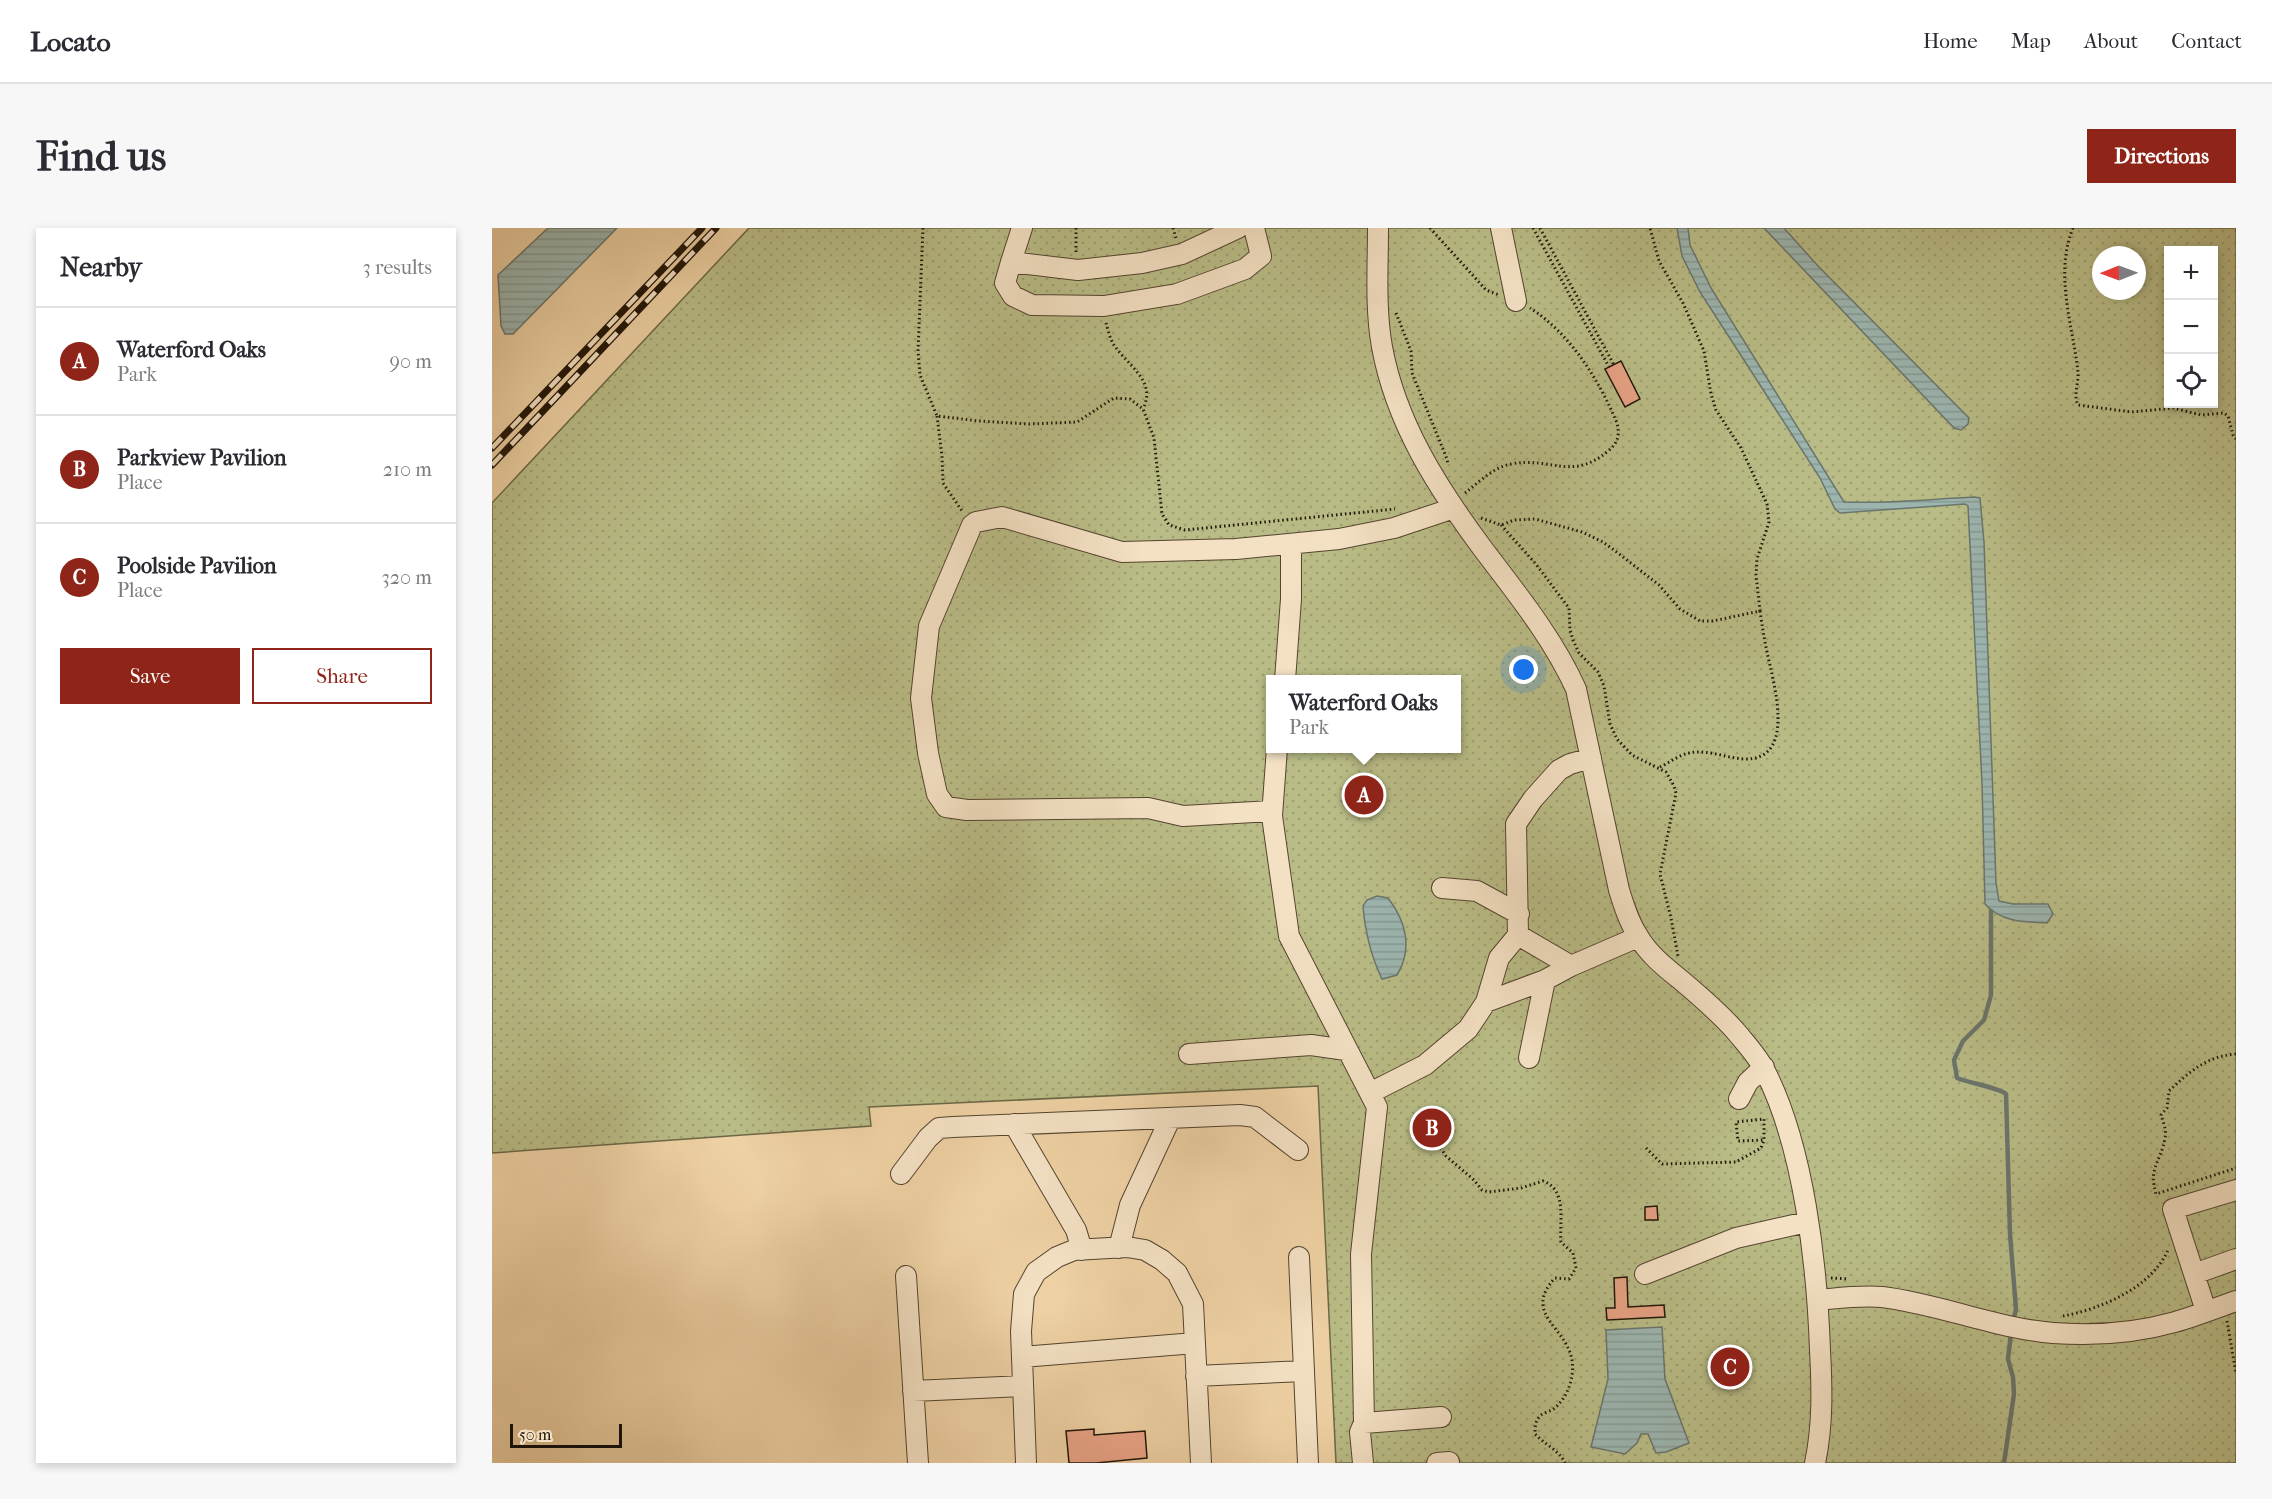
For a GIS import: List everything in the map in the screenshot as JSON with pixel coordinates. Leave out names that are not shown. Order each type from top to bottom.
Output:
[{"type":"street","points":[[1022,228],[1005,283],[1013,296],[1032,305],[1104,306],[1177,294],[1245,269],[1261,256],[1254,228]]},
{"type":"street","points":[[1011,262],[1078,270],[1142,263],[1182,254],[1238,228]]},
{"type":"street","points":[[1378,228],[1378,302],[1382,346],[1402,416],[1415,446],[1442,482],[1567,668],[1576,689],[1619,890],[1638,937],[1656,959],[1737,1033],[1764,1067],[1779,1102],[1792,1144],[1807,1222],[1818,1300],[1821,1435],[1815,1463]]},
{"type":"street","points":[[1501,228],[1516,301]]},
{"type":"street","points":[[1272,812],[1183,816],[1148,808],[968,810],[946,807],[937,794],[928,753],[921,698],[930,626],[972,525],[1002,516],[1122,552],[1236,549],[1339,539],[1394,528],[1456,503]]},
{"type":"street","points":[[1286,675],[1291,599],[1291,544]]},
{"type":"street","points":[[1277,753],[1272,812],[1289,936],[1377,1107],[1361,1254],[1364,1423],[1360,1432],[1362,1463]]},
{"type":"street","points":[[1370,1093],[1425,1065],[1468,1029],[1486,1002],[1499,958],[1518,935],[1516,824],[1533,799],[1559,770],[1591,758]]},
{"type":"street","points":[[1442,888],[1477,891],[1519,914]]},
{"type":"street","points":[[1518,935],[1571,966]]},
{"type":"street","points":[[1486,1002],[1545,980],[1638,937]]},
{"type":"street","points":[[1529,1058],[1545,980]]},
{"type":"street","points":[[1189,1054],[1311,1045],[1347,1050]]},
{"type":"street","points":[[1738,1099],[1748,1082],[1764,1067]]},
{"type":"street","points":[[901,1174],[928,1138],[939,1128],[1240,1115],[1255,1117],[1298,1150]]},
{"type":"street","points":[[1119,1248],[1130,1205],[1170,1119]]},
{"type":"street","points":[[1014,1124],[1076,1230],[1082,1250]]},
{"type":"street","points":[[1818,1300],[1856,1296],[1882,1297],[1992,1323],[2052,1333],[2128,1332],[2175,1322],[2222,1306],[2194,1274],[2174,1209],[2236,1190]]},
{"type":"street","points":[[1645,1274],[1736,1238],[1807,1222]]},
{"type":"street","points":[[1026,1463],[1021,1330],[1024,1294],[1036,1272],[1057,1257],[1074,1250],[1119,1248],[1145,1250],[1162,1260],[1176,1273],[1193,1304],[1201,1463]]},
{"type":"street","points":[[1299,1257],[1308,1463]]},
{"type":"street","points":[[2194,1274],[2236,1259]]},
{"type":"street","points":[[906,1276],[918,1463]]},
{"type":"street","points":[[1022,1357],[1195,1344]]},
{"type":"street","points":[[1196,1376],[1304,1371]]},
{"type":"street","points":[[913,1391],[1022,1386]]},
{"type":"street","points":[[1364,1423],[1441,1417]]},
{"type":"street","points":[[1437,1463],[1449,1462]]},
{"type":"path","points":[[923,228],[918,351],[920,375],[937,416],[943,483],[972,525]]},
{"type":"path","points":[[1430,228],[1486,290],[1516,301],[1546,318],[1564,336],[1612,411],[1619,432],[1618,440],[1610,449],[1590,464],[1576,468],[1533,463],[1511,464],[1493,472],[1456,503]]},
{"type":"path","points":[[1533,228],[1609,367]]},
{"type":"path","points":[[1540,228],[1614,364]]},
{"type":"path","points":[[1650,228],[1659,261],[1683,303],[1704,351],[1716,410],[1741,448],[1767,504],[1769,522],[1757,559],[1756,575],[1779,727],[1776,740],[1767,752],[1756,758],[1743,759],[1699,752],[1688,753],[1660,767]]},
{"type":"path","points":[[2073,228],[2069,237],[2065,280],[2078,374],[2076,401],[2078,405],[2132,412],[2173,408],[2201,415],[2224,413],[2228,416],[2236,439]]},
{"type":"path","points":[[1104,306],[1108,329],[1114,345],[1136,368],[1148,392],[1143,409]]},
{"type":"path","points":[[1395,311],[1411,351],[1412,374],[1447,459],[1448,469],[1442,482]]},
{"type":"path","points":[[937,416],[1030,424],[1077,422],[1106,402],[1122,398],[1136,402],[1143,409],[1154,438],[1162,514],[1169,525],[1185,530],[1400,508]]},
{"type":"path","points":[[1473,516],[1501,525],[1535,563],[1569,608],[1570,630],[1579,653],[1598,672],[1604,687],[1610,723],[1617,739],[1632,755],[1660,767],[1671,780],[1676,793],[1660,874],[1679,960]]},
{"type":"path","points":[[1501,525],[1514,520],[1535,519],[1582,532],[1603,542],[1659,585],[1680,609],[1700,621],[1713,621],[1760,611]]},
{"type":"path","points":[[2236,1054],[2222,1055],[2201,1064],[2169,1091],[2167,1108],[2161,1114],[2166,1130],[2165,1140],[2152,1180],[2156,1194],[2236,1168]]},
{"type":"path","points":[[1646,1148],[1662,1164],[1736,1162],[1761,1148],[1764,1140],[1764,1119],[1736,1122],[1738,1141],[1764,1140]]},
{"type":"path","points":[[1436,1140],[1446,1156],[1482,1190],[1489,1192],[1521,1188],[1543,1181],[1553,1187],[1558,1194],[1561,1206],[1561,1242],[1574,1253],[1576,1268],[1569,1279],[1555,1278],[1545,1289],[1542,1307],[1547,1319],[1567,1346],[1572,1359],[1573,1372],[1568,1390],[1561,1403],[1551,1411],[1540,1415],[1535,1425],[1535,1434],[1543,1443],[1561,1455],[1565,1463]]},
{"type":"path","points":[[2060,1316],[2077,1313],[2131,1289],[2163,1261],[2169,1247]]},
{"type":"path","points":[[1827,1278],[1858,1279]]},
{"type":"path","points":[[2222,1306],[2236,1373]]},
{"type":"green space","points":[[749,228],[2236,228],[2236,1463],[1336,1463],[1318,1086],[869,1107],[871,1126],[492,1153],[492,503]]},
{"type":"water","points":[[548,228],[617,228],[513,334],[505,334],[501,326],[498,275]]},
{"type":"water","points":[[1677,228],[1688,228],[1690,245],[1711,288],[1844,502],[1980,498],[1984,542],[1996,883],[1999,901],[2013,904],[2048,904],[2053,914],[2047,923],[2006,918],[1985,904],[1982,783],[1968,506],[1965,504],[1840,513],[1835,509],[1820,478],[1700,292],[1682,256]]},
{"type":"water","points":[[1764,228],[1784,228],[1818,266],[1969,418],[1968,424],[1961,430],[1954,428]]},
{"type":"water","points":[[1377,896],[1388,898],[1394,907],[1403,926],[1406,945],[1402,965],[1397,975],[1382,979],[1369,943],[1363,906],[1367,900]]},
{"type":"water","points":[[1662,1327],[1665,1379],[1689,1443],[1666,1452],[1656,1453],[1648,1434],[1641,1434],[1637,1443],[1625,1454],[1591,1447],[1608,1379],[1606,1330]]},
{"type":"building","points":[[1621,361],[1640,399],[1625,407],[1605,369]]},
{"type":"building","points":[[1430,1116],[1442,1120],[1444,1133],[1434,1142],[1421,1136],[1420,1124]]},
{"type":"building","points":[[1657,1206],[1658,1220],[1645,1220],[1645,1207]]},
{"type":"building","points":[[1627,1277],[1628,1307],[1664,1305],[1665,1317],[1607,1320],[1606,1308],[1615,1308],[1614,1278]]},
{"type":"building","points":[[1725,1356],[1738,1357],[1743,1369],[1735,1380],[1721,1377],[1717,1366]]},
{"type":"building","points":[[1094,1429],[1094,1435],[1145,1431],[1147,1458],[1069,1463],[1066,1431]]},
{"type":"waterway","points":[[1991,911],[1991,995],[1984,1020],[1963,1041],[1954,1060],[1957,1078],[2006,1094],[2010,1234],[2016,1309],[2013,1322]]},
{"type":"waterway","points":[[2004,1463],[2014,1394],[2013,1377],[2008,1359],[2011,1333]]},
{"type":"railway","points":[[492,448],[702,228]]},
{"type":"railway","points":[[492,465],[716,228]]},
{"type":"place","name":"Waterford Oaks","points":[[1364,795]]},
{"type":"place","name":"Parkview Pavilion","points":[[1432,1128]]},
{"type":"place","name":"Poolside Pavilion","points":[[1730,1367]]}]
